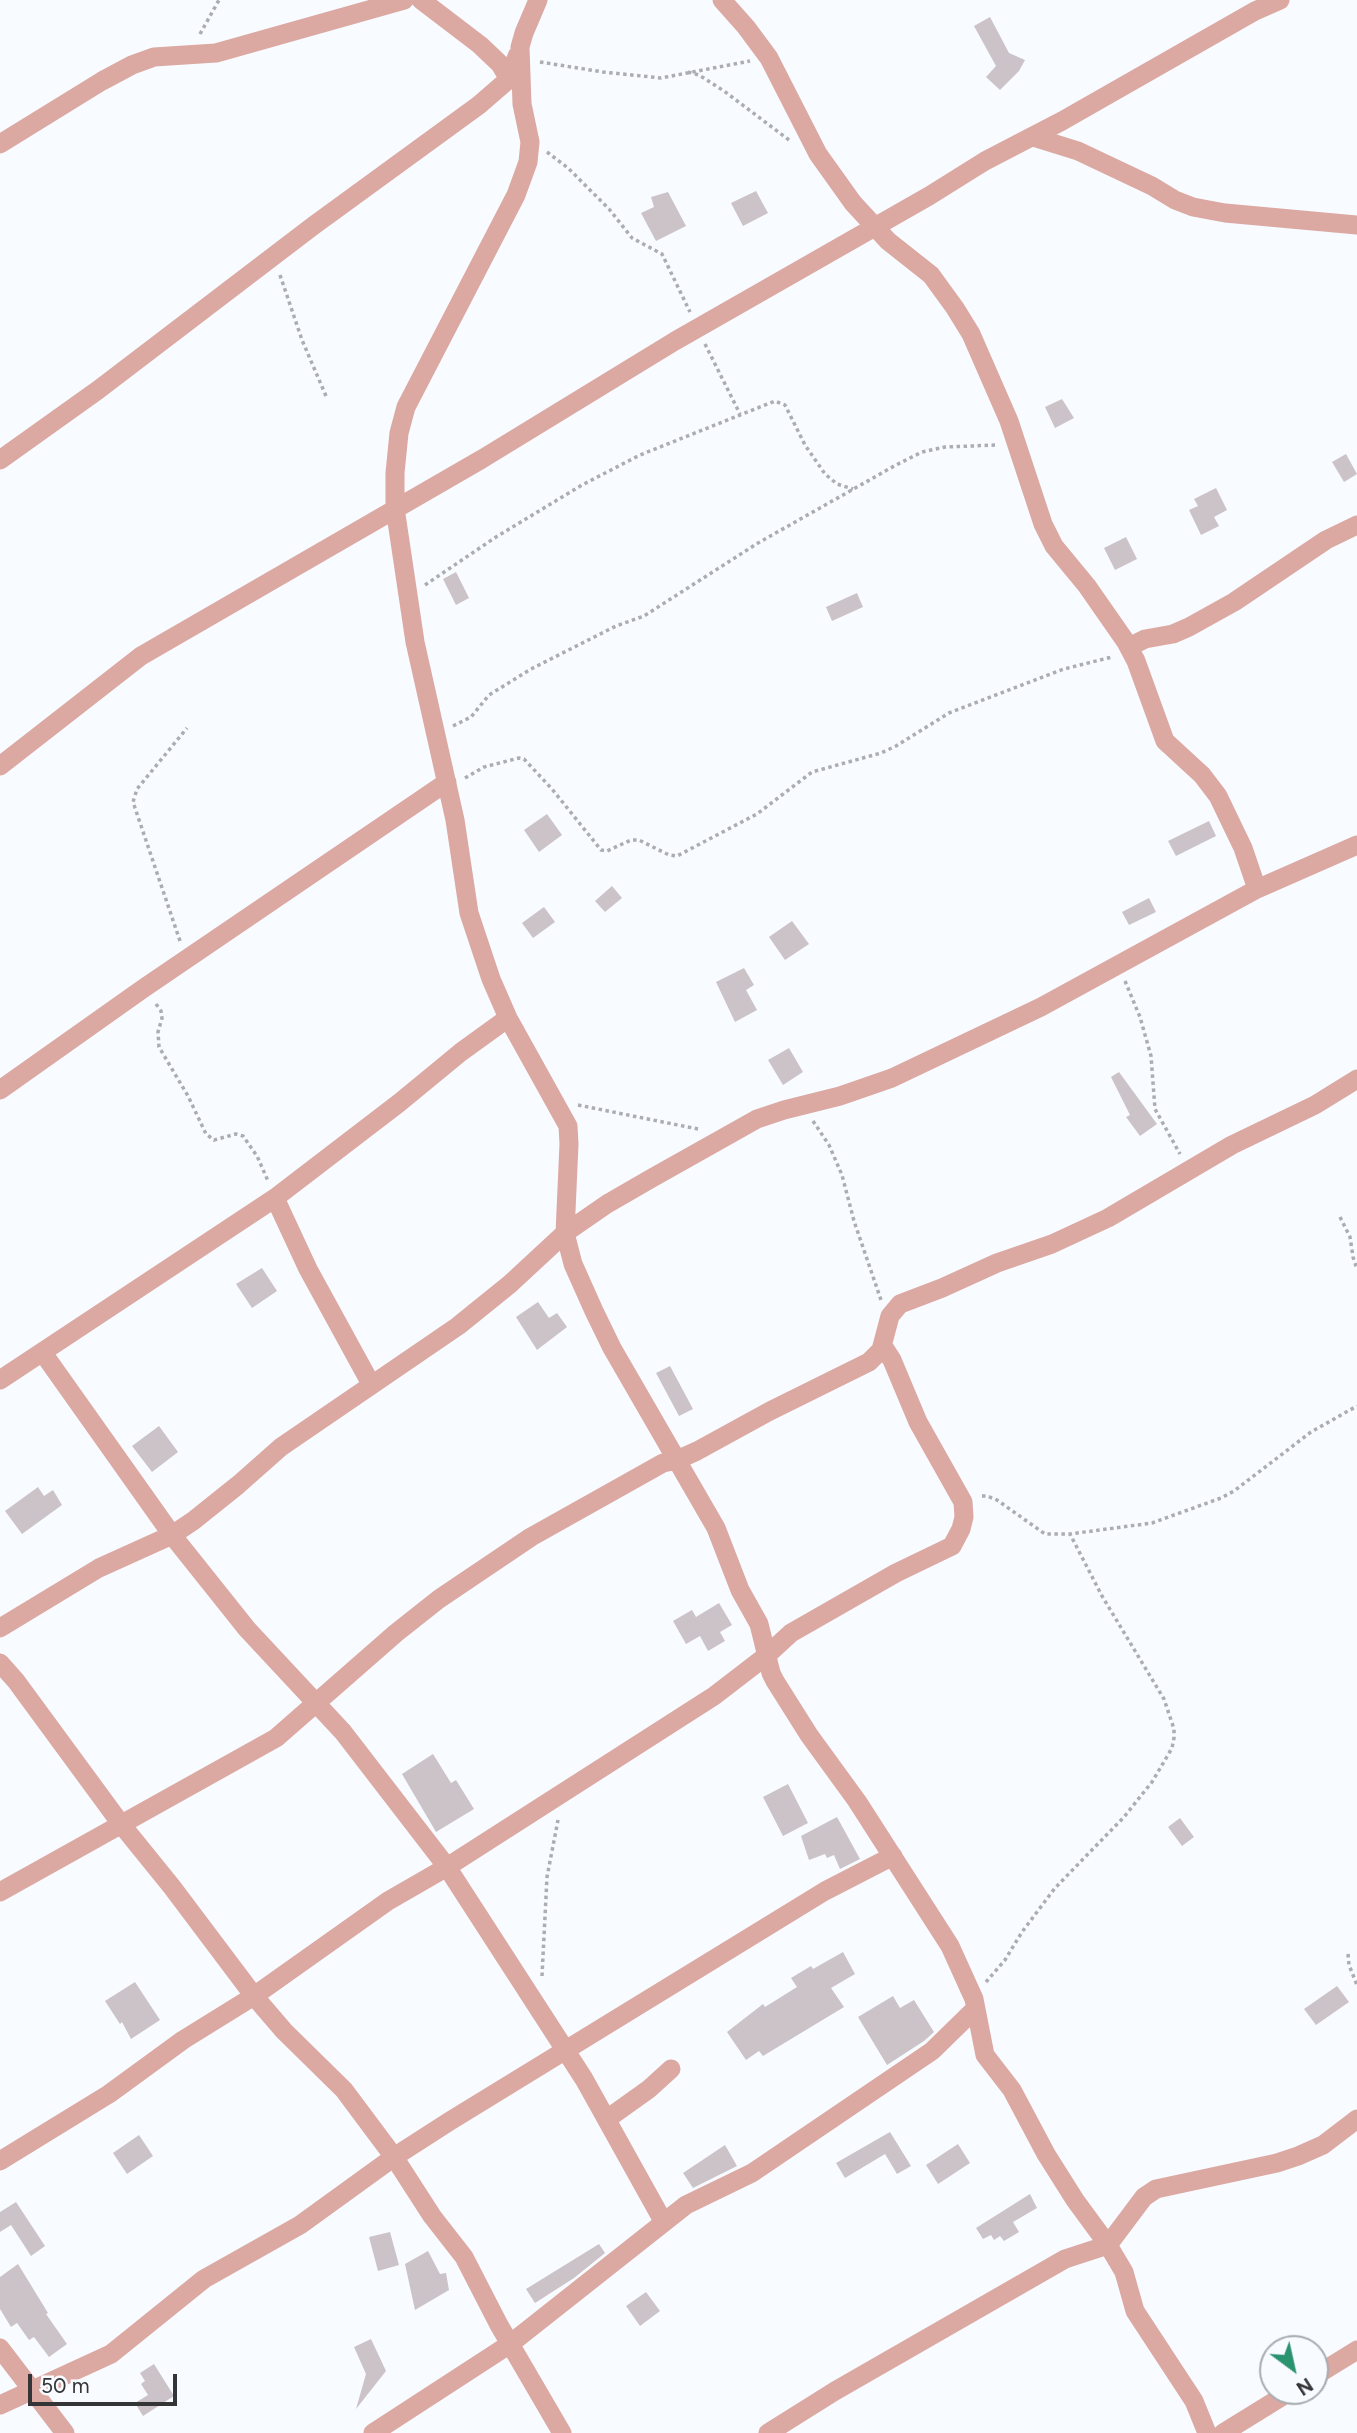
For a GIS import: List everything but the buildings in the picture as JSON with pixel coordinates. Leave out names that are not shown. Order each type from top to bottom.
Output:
[{"type":"street","points":[[0,144],[102,81],[154,57],[216,53],[404,0]]},
{"type":"street","points":[[421,0],[480,45],[500,64],[509,79]]},
{"type":"street","points":[[538,0],[524,33],[521,53],[522,104],[529,138],[528,162],[516,195],[406,407],[399,433],[395,508],[415,642],[447,785],[469,913],[491,979],[508,1018],[556,1102],[569,1134],[565,1233],[573,1264],[594,1311],[612,1348],[716,1528],[740,1590],[759,1624],[771,1673],[950,1946],[974,2004],[985,2055],[1012,2090],[1046,2154],[1124,2272],[1135,2312],[1194,2401],[1207,2433]]},
{"type":"street","points":[[722,0],[769,58],[818,153],[853,203],[873,227],[926,270],[955,307],[971,334],[1009,421],[1043,524],[1054,545],[1087,586],[1129,647],[1165,741],[1202,775],[1218,796],[1257,889]]},
{"type":"street","points":[[0,766],[141,656],[482,459],[697,328],[929,196],[985,160],[1033,137],[1199,42],[1280,0]]},
{"type":"street","points":[[0,460],[449,128],[509,79],[521,53]]},
{"type":"street","points":[[1033,137],[1078,151],[1193,207],[1225,213],[1357,225]]},
{"type":"street","points":[[1129,647],[1144,639],[1173,634],[1189,627],[1234,602],[1326,540],[1357,525]]},
{"type":"street","points":[[0,1090],[186,959],[447,785]]},
{"type":"street","points":[[0,1628],[99,1568],[172,1535],[230,1492],[282,1447],[458,1326],[510,1284],[565,1233],[607,1204],[757,1119],[840,1096],[892,1078],[1120,966],[1257,889],[1357,845]]},
{"type":"street","points":[[0,1380],[275,1198],[508,1018]]},
{"type":"street","points":[[0,1892],[276,1738],[439,1599],[581,1508],[663,1463],[677,1460],[802,1394],[861,1367],[877,1356],[883,1346],[890,1316],[895,1308],[910,1299],[942,1289],[997,1263],[1052,1244],[1108,1218],[1232,1145],[1315,1105],[1357,1079]]},
{"type":"street","points":[[275,1198],[308,1269],[371,1384]]},
{"type":"street","points":[[0,2161],[109,2094],[189,2036],[254,1996],[388,1901],[447,1867],[714,1696],[791,1633],[897,1573],[952,1546],[961,1530],[963,1502],[918,1422],[892,1360],[883,1346]]},
{"type":"street","points":[[43,1353],[172,1535],[247,1629],[343,1732],[447,1867],[607,2119],[663,2221]]},
{"type":"street","points":[[0,1663],[254,1996],[284,2031],[344,2090],[394,2157],[432,2216],[464,2257],[510,2344],[562,2433]]},
{"type":"street","points":[[0,2404],[111,2354],[204,2279],[300,2225],[394,2157],[825,1891],[893,1856]]},
{"type":"street","points":[[373,2433],[510,2344],[663,2221],[698,2197],[752,2173],[932,2052],[974,2004]]},
{"type":"street","points":[[607,2119],[671,2069]]},
{"type":"street","points":[[768,2433],[835,2391],[1065,2259],[1108,2245],[1144,2197],[1156,2189],[1298,2156],[1331,2140],[1357,2119]]},
{"type":"street","points":[[0,2348],[65,2433]]},
{"type":"street","points":[[1329,2367],[1357,2350]]},
{"type":"street","points":[[1223,2433],[1268,2405]]},
{"type":"path","points":[[189,54],[219,0]]},
{"type":"path","points":[[521,53],[603,72],[661,78],[769,58]]},
{"type":"path","points":[[686,72],[699,75],[724,91],[796,146]]},
{"type":"path","points":[[529,138],[568,168],[609,209],[632,238],[662,254],[740,414]]},
{"type":"path","points":[[273,256],[302,340],[326,396]]},
{"type":"path","points":[[408,596],[496,537],[582,485],[640,455],[767,403],[780,401],[785,405],[805,445],[825,474],[837,484],[855,489]]},
{"type":"path","points":[[436,735],[471,717],[489,695],[531,668],[616,626],[644,616],[758,543],[922,452],[945,447],[1017,445]]},
{"type":"path","points":[[447,785],[484,767],[524,759],[601,850],[607,851],[631,840],[639,840],[669,855],[677,856],[757,814],[812,772],[881,752],[896,746],[949,713],[1064,669],[1110,658],[1129,647]]},
{"type":"path","points":[[186,959],[133,802],[138,789],[187,729]]},
{"type":"path","points":[[1120,966],[1140,1017],[1151,1056],[1155,1109],[1190,1171]]},
{"type":"path","points":[[144,988],[161,1011],[159,1047],[188,1096],[206,1134],[214,1140],[236,1134],[243,1136],[257,1156],[275,1198]]},
{"type":"path","points":[[556,1102],[600,1108],[727,1135]]},
{"type":"path","points":[[803,1105],[829,1145],[842,1175],[878,1296],[890,1316]]},
{"type":"path","points":[[1340,1217],[1350,1237],[1357,1269]]},
{"type":"path","points":[[963,1502],[982,1496],[992,1497],[1045,1534],[1070,1534],[1152,1523],[1221,1498],[1247,1482],[1311,1432],[1357,1406]]},
{"type":"path","points":[[974,2004],[1055,1888],[1124,1817],[1153,1782],[1172,1748],[1174,1729],[1164,1699],[1102,1596],[1070,1534]]},
{"type":"path","points":[[541,1981],[551,1850],[565,1791]]},
{"type":"path","points":[[1348,1954],[1349,1965],[1357,1985]]}]
